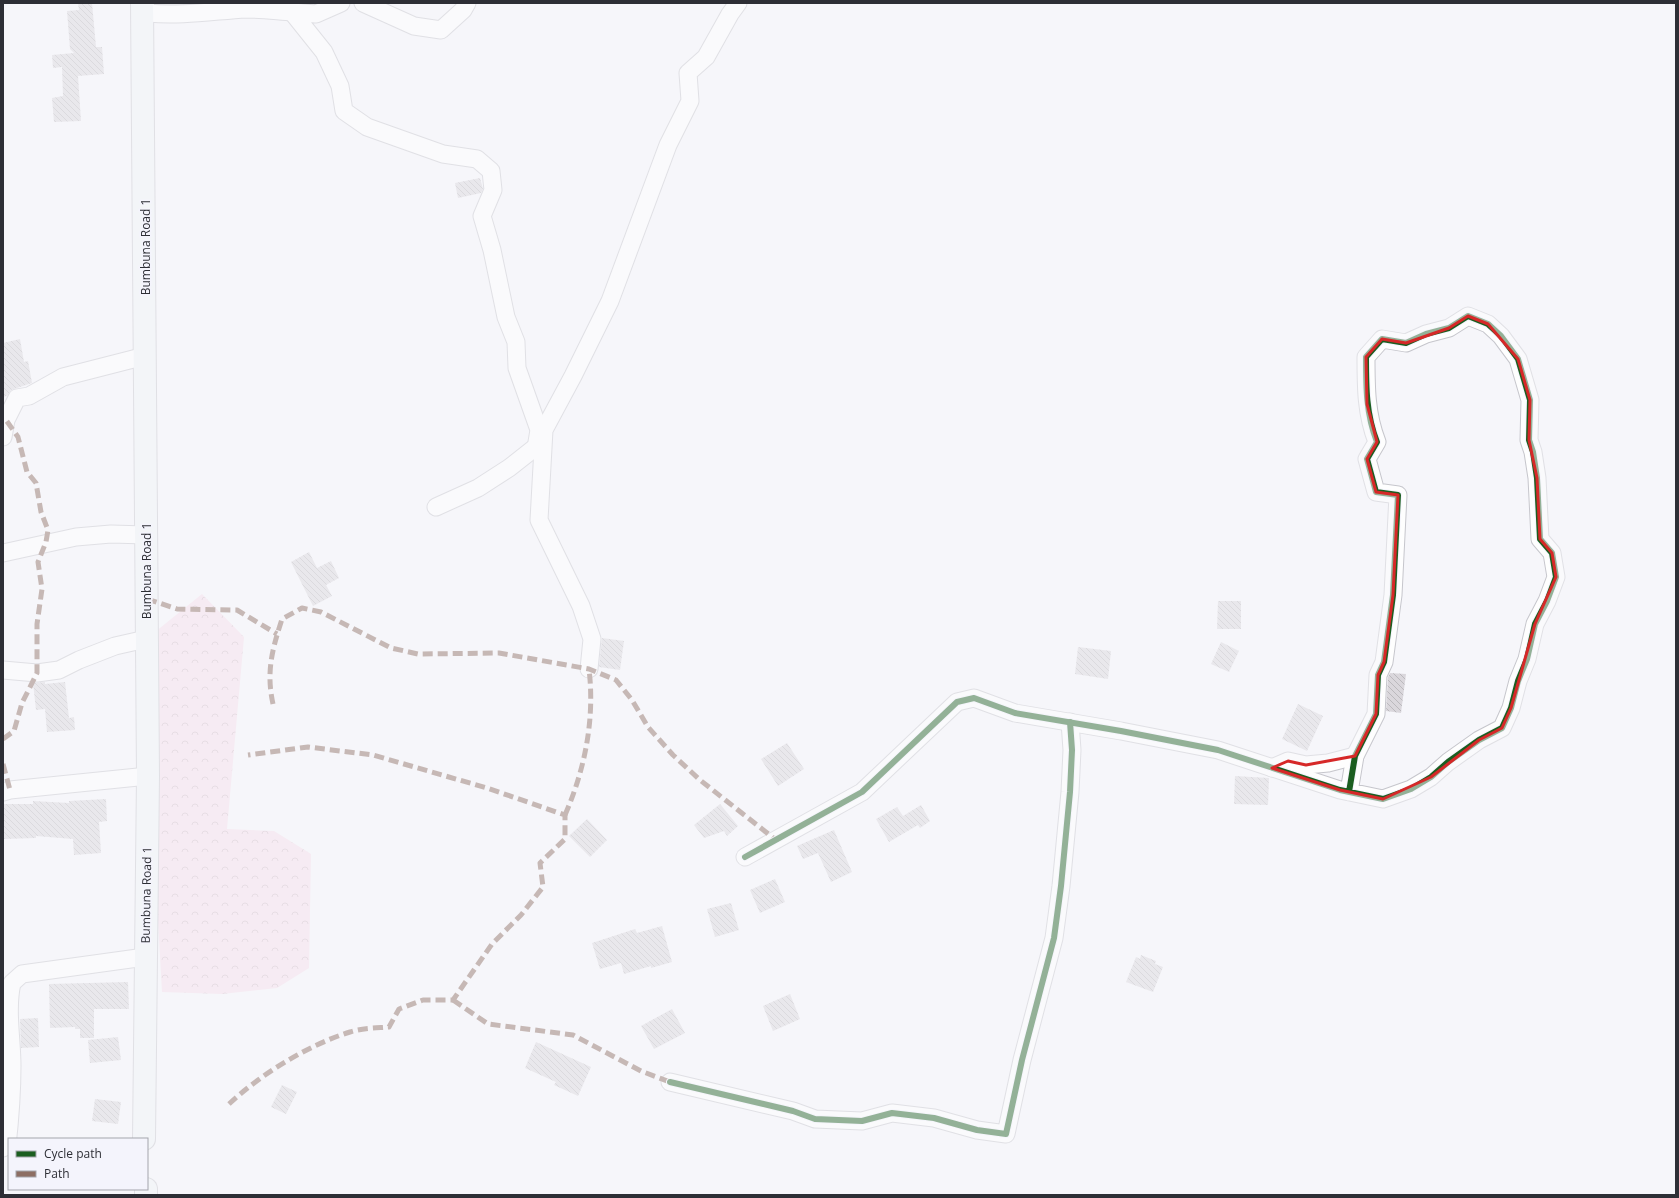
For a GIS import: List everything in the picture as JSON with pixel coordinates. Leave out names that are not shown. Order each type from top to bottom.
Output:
[{"type":"main road","name":"Bumbuna Road 1","points":[[143,3],[148,776],[144,1138]]},
{"type":"street","points":[[143,3],[148,13],[165,14],[189,14],[247,9],[316,14],[341,3]]},
{"type":"street","points":[[363,3],[414,26],[441,30],[463,10],[467,3]]},
{"type":"street","points":[[436,507],[478,488],[537,446],[610,301],[668,145],[690,101],[688,73],[706,57],[730,14],[738,3]]},
{"type":"street","points":[[292,12],[324,52],[340,86],[344,111],[366,128],[443,154],[477,159],[491,172],[493,190],[482,216],[492,250],[506,317],[516,342],[517,368],[539,430],[537,446]]},
{"type":"street","points":[[745,857],[862,792],[957,702],[974,698],[1015,713],[1218,750],[1349,792],[1384,799],[1411,789],[1431,777],[1448,762],[1479,740],[1502,728],[1511,708],[1518,681],[1527,659],[1535,624],[1547,601],[1556,576],[1552,553],[1540,539],[1537,478],[1533,452],[1529,440],[1530,400],[1518,359],[1501,336],[1488,324],[1468,316],[1449,328],[1426,334],[1406,343],[1382,339],[1366,357],[1367,404],[1371,428],[1377,442],[1367,459],[1376,492],[1398,495],[1393,595],[1384,662],[1378,675],[1376,714],[1355,756],[1349,792]]},
{"type":"street","points":[[3,437],[6,420],[17,398],[29,396],[63,377],[146,356]]},
{"type":"street","points":[[544,430],[539,520],[581,606],[592,639],[589,669]]},
{"type":"street","points":[[3,553],[76,537],[110,534],[146,535]]},
{"type":"street","points":[[3,670],[37,673],[60,670],[78,660],[115,646],[146,639]]},
{"type":"street","points":[[670,1082],[793,1111],[815,1119],[862,1121],[892,1113],[934,1118],[977,1130],[1006,1134],[1022,1060],[1054,938],[1062,886],[1070,792],[1072,750],[1070,722]]},
{"type":"street","points":[[1272,768],[1288,761],[1306,765],[1328,763],[1355,756]]},
{"type":"street","points":[[3,792],[10,790],[148,776]]},
{"type":"street","points":[[3,1148],[7,1146],[11,1111],[12,1067],[10,1006],[12,983],[22,974],[145,957]]},
{"type":"highlighted area","points":[[1468,316],[1488,324],[1518,359],[1530,400],[1529,440],[1537,478],[1540,539],[1552,553],[1556,577],[1535,624],[1511,708],[1502,728],[1479,740],[1431,777],[1383,799],[1340,790],[1272,768],[1288,761],[1306,765],[1355,756],[1376,714],[1378,675],[1384,662],[1393,595],[1398,495],[1376,492],[1367,459],[1377,442],[1367,404],[1366,357],[1382,339],[1406,343],[1449,328]]},
{"type":"green space","points":[[202,594],[244,637],[227,829],[274,831],[311,854],[309,968],[277,988],[222,994],[162,992],[157,902],[155,632]]},
{"type":"building","points":[[78,3],[92,3],[96,47],[102,47],[104,74],[78,76],[81,121],[54,122],[52,98],[63,96],[62,67],[53,68],[52,55],[74,53],[70,49],[67,11],[79,10]]},
{"type":"building","points":[[480,178],[483,189],[481,193],[458,198],[455,183]]},
{"type":"building","points":[[20,339],[24,362],[28,361],[32,383],[11,390],[7,396],[3,397],[3,343]]},
{"type":"building","points":[[309,552],[317,568],[331,561],[339,578],[326,585],[332,596],[313,606],[291,562]]},
{"type":"building","points":[[1218,601],[1241,601],[1241,629],[1217,629]]},
{"type":"building","points":[[602,638],[624,641],[620,670],[599,667]]},
{"type":"building","points":[[1221,642],[1239,651],[1229,672],[1211,664]]},
{"type":"building","points":[[1078,647],[1111,651],[1108,679],[1075,674]]},
{"type":"building","points":[[1390,673],[1406,674],[1401,713],[1386,711],[1388,677]]},
{"type":"building","points":[[45,682],[45,684],[65,682],[69,718],[74,717],[75,730],[47,732],[45,709],[36,710],[33,683]]},
{"type":"building","points":[[1298,704],[1323,716],[1307,751],[1282,739]]},
{"type":"building","points":[[787,743],[804,769],[778,786],[761,759]]},
{"type":"building","points":[[1235,776],[1269,778],[1268,805],[1234,804]]},
{"type":"building","points":[[106,799],[107,821],[99,822],[101,853],[74,855],[73,839],[36,836],[36,838],[4,839],[3,804],[33,804],[33,801],[69,803],[69,801]]},
{"type":"building","points":[[720,804],[738,826],[727,836],[724,831],[704,838],[694,825]]},
{"type":"building","points":[[921,805],[930,821],[920,828],[918,825],[889,842],[876,819],[897,807],[903,816]]},
{"type":"building","points":[[587,819],[607,840],[590,857],[569,836]]},
{"type":"building","points":[[834,830],[852,872],[831,882],[818,853],[803,859],[797,846]]},
{"type":"building","points":[[775,879],[785,902],[760,913],[750,890]]},
{"type":"building","points":[[731,903],[739,930],[715,937],[707,909]]},
{"type":"building","points":[[662,926],[672,962],[651,968],[651,966],[624,974],[621,963],[600,969],[592,943],[635,929],[637,933]]},
{"type":"building","points":[[1141,955],[1156,961],[1155,964],[1163,967],[1153,992],[1126,982],[1136,957],[1140,959]]},
{"type":"building","points":[[128,982],[129,1009],[94,1009],[94,1038],[80,1038],[80,1029],[75,1029],[75,1027],[50,1028],[49,984]]},
{"type":"building","points":[[790,994],[800,1019],[773,1031],[763,1006]]},
{"type":"building","points":[[672,1009],[685,1033],[654,1049],[641,1026]]},
{"type":"building","points":[[38,1018],[39,1047],[21,1048],[20,1019]]},
{"type":"building","points":[[118,1037],[121,1060],[90,1063],[88,1040]]},
{"type":"building","points":[[536,1042],[591,1067],[578,1096],[554,1085],[556,1082],[525,1068]]},
{"type":"building","points":[[282,1085],[297,1092],[286,1114],[271,1107]]},
{"type":"building","points":[[95,1099],[121,1102],[118,1124],[92,1121]]},
{"type":"marked path","points":[[3,739],[14,731],[22,703],[37,673],[37,624],[42,589],[38,562],[46,542],[48,530],[41,512],[36,483],[27,472],[18,437],[6,420]]},
{"type":"marked path","points":[[147,599],[177,609],[237,610],[277,634]]},
{"type":"marked path","points":[[273,704],[270,671],[278,630],[282,619],[302,608],[321,612],[391,648],[418,654],[499,653],[589,669],[616,680],[632,700],[648,727],[673,755],[700,780],[776,840]]},
{"type":"marked path","points":[[565,815],[578,780],[587,744],[591,706],[589,669]]},
{"type":"marked path","points":[[229,1104],[270,1071],[318,1045],[355,1031],[370,1028],[389,1027],[399,1009],[423,1000],[453,1000],[492,944],[521,915],[543,887],[540,863],[565,839],[565,815],[487,788],[373,755],[308,747],[248,755]]},
{"type":"marked path","points":[[3,764],[10,790]]},
{"type":"marked path","points":[[453,1000],[488,1024],[573,1035],[641,1071],[670,1082]]},
{"type":"cycle path","points":[[745,857],[862,792],[957,702],[974,698],[1015,713],[1121,731],[1218,750],[1340,790],[1383,799],[1411,789],[1431,777],[1448,762],[1479,740],[1502,728],[1511,708],[1518,681],[1527,659],[1535,624],[1547,601],[1556,577],[1552,553],[1540,539],[1537,478],[1533,452],[1529,440],[1530,400],[1518,359],[1501,336],[1488,324],[1468,316],[1449,328],[1426,334],[1406,343],[1382,339],[1366,357],[1369,411],[1373,432],[1377,442],[1367,459],[1376,492],[1398,495],[1393,595],[1384,662],[1378,675],[1376,714],[1355,756],[1349,792]]},
{"type":"cycle path","points":[[670,1082],[793,1111],[815,1119],[862,1121],[892,1113],[934,1118],[977,1130],[1006,1134],[1022,1060],[1054,938],[1061,886],[1070,792],[1072,750],[1070,722]]}]
